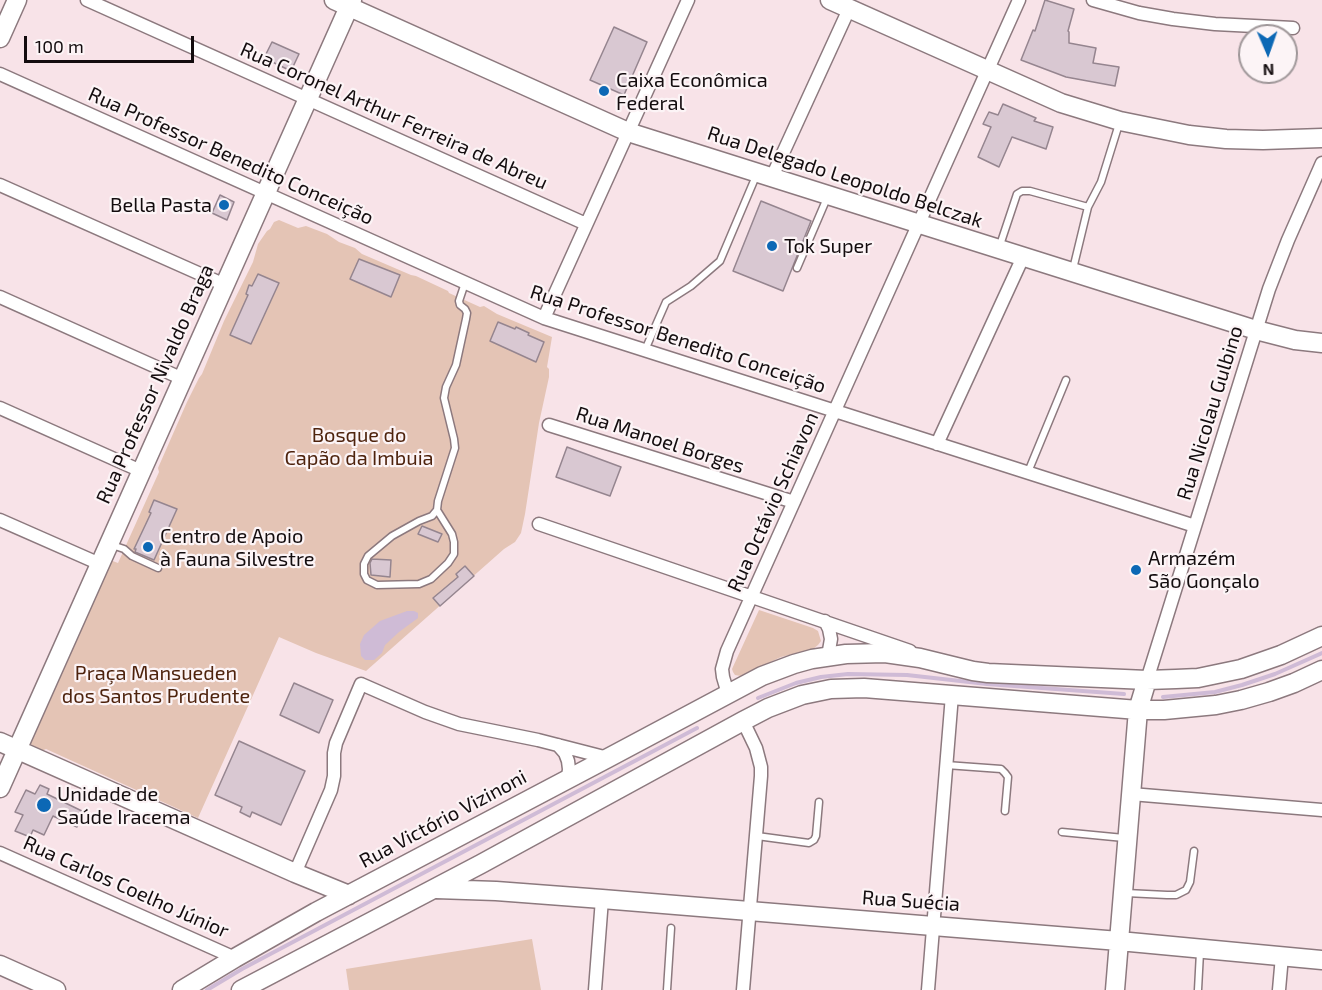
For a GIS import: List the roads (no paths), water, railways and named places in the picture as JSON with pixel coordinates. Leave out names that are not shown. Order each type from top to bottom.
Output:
[{"type":"street","points":[[0,38],[17,0]]},
{"type":"street","name":"Rua Coronel Arthur Ferreira de Abreu","points":[[87,0],[586,224]]},
{"type":"street","points":[[544,318],[688,0]]},
{"type":"street","points":[[830,0],[1061,103],[1120,121],[1166,131],[1226,139],[1322,138]]},
{"type":"street","name":"Rua Octávio Schiavon","points":[[728,694],[722,669],[724,660],[1019,0]]},
{"type":"street","points":[[1093,0],[1139,13],[1173,19],[1238,25]]},
{"type":"street","name":"Rua Professor Nivaldo Braga","points":[[0,788],[8,746],[100,564],[308,99],[345,2]]},
{"type":"street","name":"Rua Delegado Leopoldo Belczak","points":[[345,2],[628,132],[1256,330],[1295,340],[1322,343]]},
{"type":"street","points":[[765,175],[849,9]]},
{"type":"street","name":"Rua Professor Benedito Conceição","points":[[0,74],[544,318],[1195,526]]},
{"type":"street","name":"Rua Nicolau Gulbino","points":[[1147,680],[1277,267],[1322,163]]},
{"type":"street","points":[[0,185],[225,285]]},
{"type":"street","points":[[938,444],[1023,256]]},
{"type":"street","points":[[0,297],[183,379]]},
{"type":"street","points":[[0,408],[141,471]]},
{"type":"street","name":"Rua Manoel Borges","points":[[549,425],[794,502]]},
{"type":"street","points":[[0,520],[100,564]]},
{"type":"street","points":[[538,524],[965,669]]},
{"type":"street","points":[[825,621],[831,639],[828,656]]},
{"type":"street","name":"Rua Victório Vizinoni","points":[[182,990],[316,912],[728,694],[778,669],[794,664],[828,656],[885,653],[988,673],[1147,680],[1198,678],[1241,669],[1281,655],[1322,636]]},
{"type":"street","points":[[242,990],[435,889],[743,721],[768,708],[802,695],[831,689],[864,688],[1138,710],[1174,709],[1216,705],[1269,692],[1322,670]]},
{"type":"street","points":[[1114,990],[1138,710],[1147,680]]},
{"type":"street","points":[[295,873],[331,790],[336,743],[361,684],[459,724],[609,758]]},
{"type":"street","points":[[728,694],[756,748],[761,767],[743,990]]},
{"type":"street","points":[[928,990],[952,695]]},
{"type":"street","points":[[558,745],[568,761],[568,779]]},
{"type":"street","points":[[8,746],[349,895]]},
{"type":"street","points":[[1131,794],[1322,810]]},
{"type":"street","name":"Rua Carlos Coelho Júnior","points":[[0,853],[235,958]]},
{"type":"street","points":[[481,864],[481,875],[484,882],[496,891]]},
{"type":"street","points":[[295,873],[309,886],[315,901],[316,912]]},
{"type":"street","name":"Rua Suécia","points":[[435,889],[603,899],[1322,960]]},
{"type":"street","points":[[595,990],[603,899]]},
{"type":"street","points":[[1279,990],[1282,956]]},
{"type":"street","points":[[0,965],[56,990]]},
{"type":"lane","points":[[1072,272],[1089,207],[1101,182],[1120,121]]},
{"type":"lane","points":[[645,350],[666,302],[720,261],[765,175]]},
{"type":"lane","points":[[999,249],[1017,194],[1022,191],[1089,207]]},
{"type":"lane","points":[[797,268],[828,195]]},
{"type":"lane","points":[[437,510],[452,534],[454,542],[454,554],[448,563],[431,579],[418,584],[377,585],[367,580],[364,574],[364,564],[368,556],[392,536],[432,516],[437,510],[455,448],[444,398],[446,387],[456,366],[466,319],[467,313],[459,302],[465,283]]},
{"type":"lane","points":[[1028,472],[1066,380]]},
{"type":"lane","points":[[109,543],[158,567]]},
{"type":"lane","points":[[946,765],[1001,769],[1008,777],[1005,811]]},
{"type":"lane","points":[[757,836],[809,843],[816,836],[819,802]]},
{"type":"lane","points":[[1062,832],[1127,839]]},
{"type":"lane","points":[[1122,893],[1176,895],[1186,890],[1190,882],[1194,851]]},
{"type":"lane","points":[[666,990],[671,927]]},
{"type":"lane","points":[[1198,990],[1200,949]]},
{"type":"waterway","points":[[1163,697],[1215,692],[1242,685],[1275,674],[1322,653]]},
{"type":"waterway","points":[[758,698],[796,683],[848,674],[907,675],[987,684],[1124,694]]},
{"type":"waterway","points":[[207,990],[242,969],[697,728]]},
{"type":"place","name":"Caixa Econômica Federal","points":[[604,91]]},
{"type":"place","name":"Bella Pasta","points":[[224,205]]},
{"type":"place","name":"Tok Super","points":[[772,246]]},
{"type":"place","name":"Centro de Apoio à Fauna Silvestre","points":[[148,547]]},
{"type":"place","name":"Armazém São Gonçalo","points":[[1136,570]]},
{"type":"place","name":"Unidade de Saúde Iracema","points":[[44,805]]},
{"type":"park label","name":"Bosque do Capão da Imbuia","points":[[359,446]]},
{"type":"park label","name":"Praça Mansueden dos Santos Prudente","points":[[156,684]]}]
